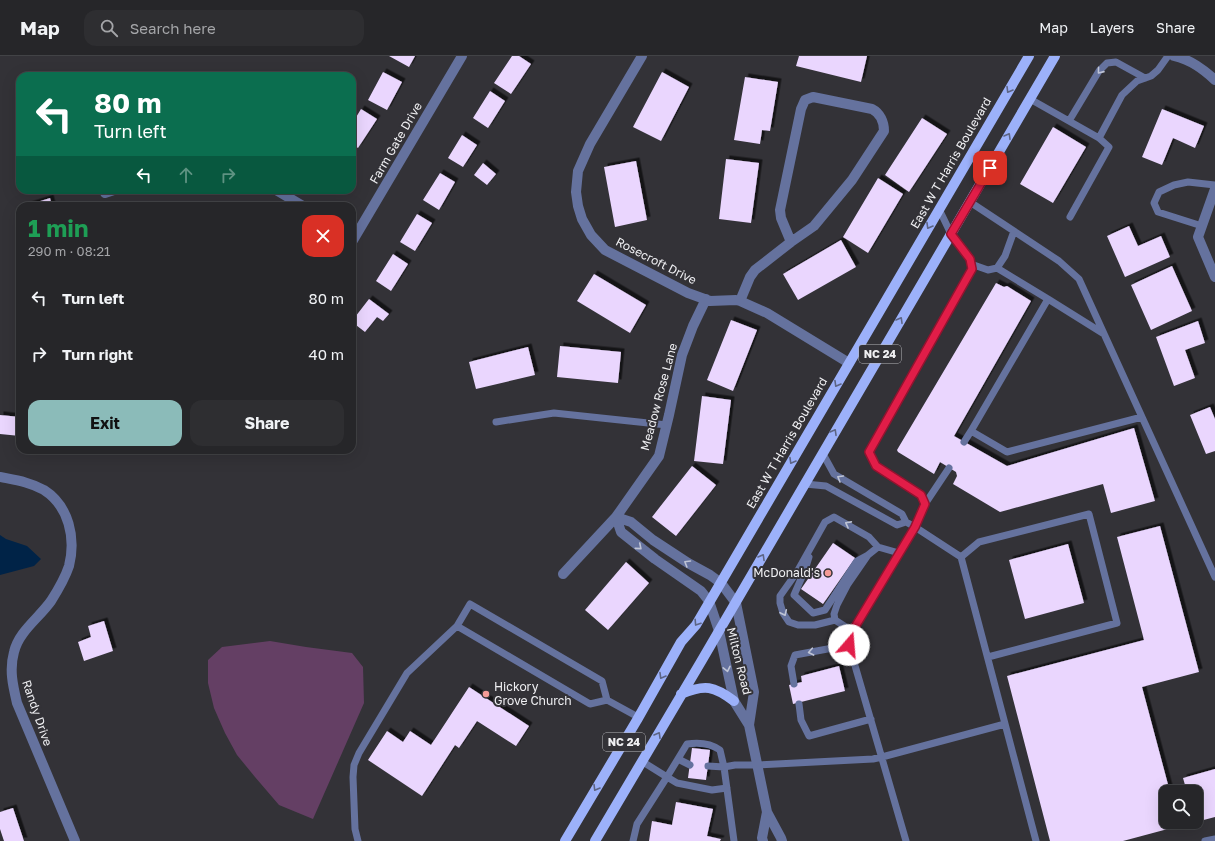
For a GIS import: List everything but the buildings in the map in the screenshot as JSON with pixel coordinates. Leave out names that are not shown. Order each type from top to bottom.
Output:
[{"type":"main road","name":"East W T Harris Boulevard","points":[[565,841],[681,642],[696,625],[1029,56]]},
{"type":"main road","name":"NC 24","points":[[595,841],[643,762],[1055,56]]},
{"type":"main road","points":[[682,694],[692,690],[708,688],[718,690],[734,701]]},
{"type":"street","name":"Farm Gate Drive","points":[[356,233],[462,56]]},
{"type":"street","name":"Rosecroft Drive","points":[[642,56],[590,144],[578,170],[576,192],[578,206],[586,227],[591,235],[605,250],[688,293],[706,299],[719,301],[740,301],[767,314],[849,363]]},
{"type":"street","points":[[1174,56],[1186,59],[1202,68],[1215,80]]},
{"type":"street","points":[[740,301],[750,277],[755,270],[814,226],[852,180],[884,131],[879,114],[876,111],[813,97],[805,100],[801,109],[780,210],[781,218],[791,242]]},
{"type":"street","points":[[1215,188],[1198,237],[1215,278]]},
{"type":"street","points":[[283,194],[296,202]]},
{"type":"street","name":"Meadow Rose Lane","points":[[562,574],[616,517],[659,456],[682,355],[693,326],[706,299]]},
{"type":"street","name":"Randy Drive","points":[[0,477],[30,484],[45,491],[51,495],[61,507],[68,520],[71,535],[68,568],[61,584],[50,602],[16,645],[11,667],[12,681],[17,703],[75,841]]},
{"type":"street","points":[[616,517],[631,522],[653,540],[688,564],[710,575],[720,583],[736,603]]},
{"type":"street","points":[[616,517],[621,532],[655,560],[701,591],[709,601]]},
{"type":"street","name":"Milton Road","points":[[709,601],[719,631],[734,701],[749,725]]},
{"type":"street","name":"Milton Road","points":[[736,603],[754,692],[749,725],[767,812],[782,841]]},
{"type":"street","name":"Milton Road","points":[[763,841],[762,838],[767,812]]},
{"type":"lane","points":[[1099,138],[1122,94],[1137,81],[1151,76],[1158,70],[1168,56]]},
{"type":"lane","points":[[1069,121],[1099,71],[1107,64],[1116,62],[1145,78]]},
{"type":"lane","points":[[1030,99],[1099,138],[1109,147],[1070,217]]},
{"type":"lane","points":[[1202,226],[1158,212],[1154,203],[1159,192],[1174,185],[1188,182],[1215,185]]},
{"type":"lane","points":[[970,202],[1059,261],[1079,279],[1215,577]]},
{"type":"lane","points":[[925,504],[921,495],[876,466],[869,452],[972,269],[970,259],[951,234],[939,209]]},
{"type":"lane","points":[[971,264],[988,270],[997,268],[1005,256],[1014,231]]},
{"type":"lane","points":[[997,268],[1105,334]]},
{"type":"lane","points":[[964,442],[1048,299]]},
{"type":"lane","points":[[496,422],[554,413],[667,425]]},
{"type":"lane","points":[[971,431],[1008,452],[1142,417]]},
{"type":"lane","points":[[823,454],[834,474],[902,514],[906,522],[961,557],[1036,841]]},
{"type":"lane","points":[[906,841],[849,645],[852,632],[915,527],[925,504],[948,468]]},
{"type":"lane","points":[[805,484],[826,486],[897,525],[906,522]]},
{"type":"lane","points":[[961,557],[979,542],[1089,514],[1117,624],[988,657]]},
{"type":"lane","points":[[835,620],[815,625],[798,625],[789,622],[783,613],[780,603],[780,596],[797,572],[824,522],[834,517],[869,537],[878,548],[899,552]]},
{"type":"lane","points":[[811,547],[805,570],[794,595],[812,612],[825,610],[857,562],[878,548]]},
{"type":"lane","points":[[852,632],[835,620],[834,614],[848,584],[868,555]]},
{"type":"lane","points":[[358,841],[355,829],[352,777],[354,765],[359,753],[407,674],[457,626],[470,604],[602,681],[607,700]]},
{"type":"lane","points":[[457,626],[590,704],[607,700],[638,717]]},
{"type":"lane","points":[[794,684],[791,666],[795,655],[849,645]]},
{"type":"lane","points":[[799,704],[801,720],[808,736],[871,719]]},
{"type":"lane","points":[[708,766],[724,767],[735,765],[882,758],[1005,724]]},
{"type":"lane","points":[[633,841],[637,824],[687,744],[698,742],[713,745],[720,750],[724,767],[734,841]]},
{"type":"lane","points":[[678,759],[690,764]]},
{"type":"lane","points":[[643,762],[677,783],[712,790],[727,788]]},
{"type":"lane","points":[[1205,841],[1215,838]]},
{"type":"shaded area","points":[[270,641],[352,653],[363,667],[364,703],[313,819],[279,805],[237,755],[214,708],[208,683],[208,660],[222,647]]},
{"type":"water","points":[[0,535],[6,539],[27,546],[41,559],[34,566],[0,575]]},
{"type":"place","name":"McDonald's","points":[[828,573]]},
{"type":"place","name":"Hickory Grove Church","points":[[486,694]]},
{"type":"route","points":[[849,645],[852,632],[915,527],[925,504],[921,495],[876,466],[869,452],[972,269],[970,259],[951,234],[990,168]]}]
